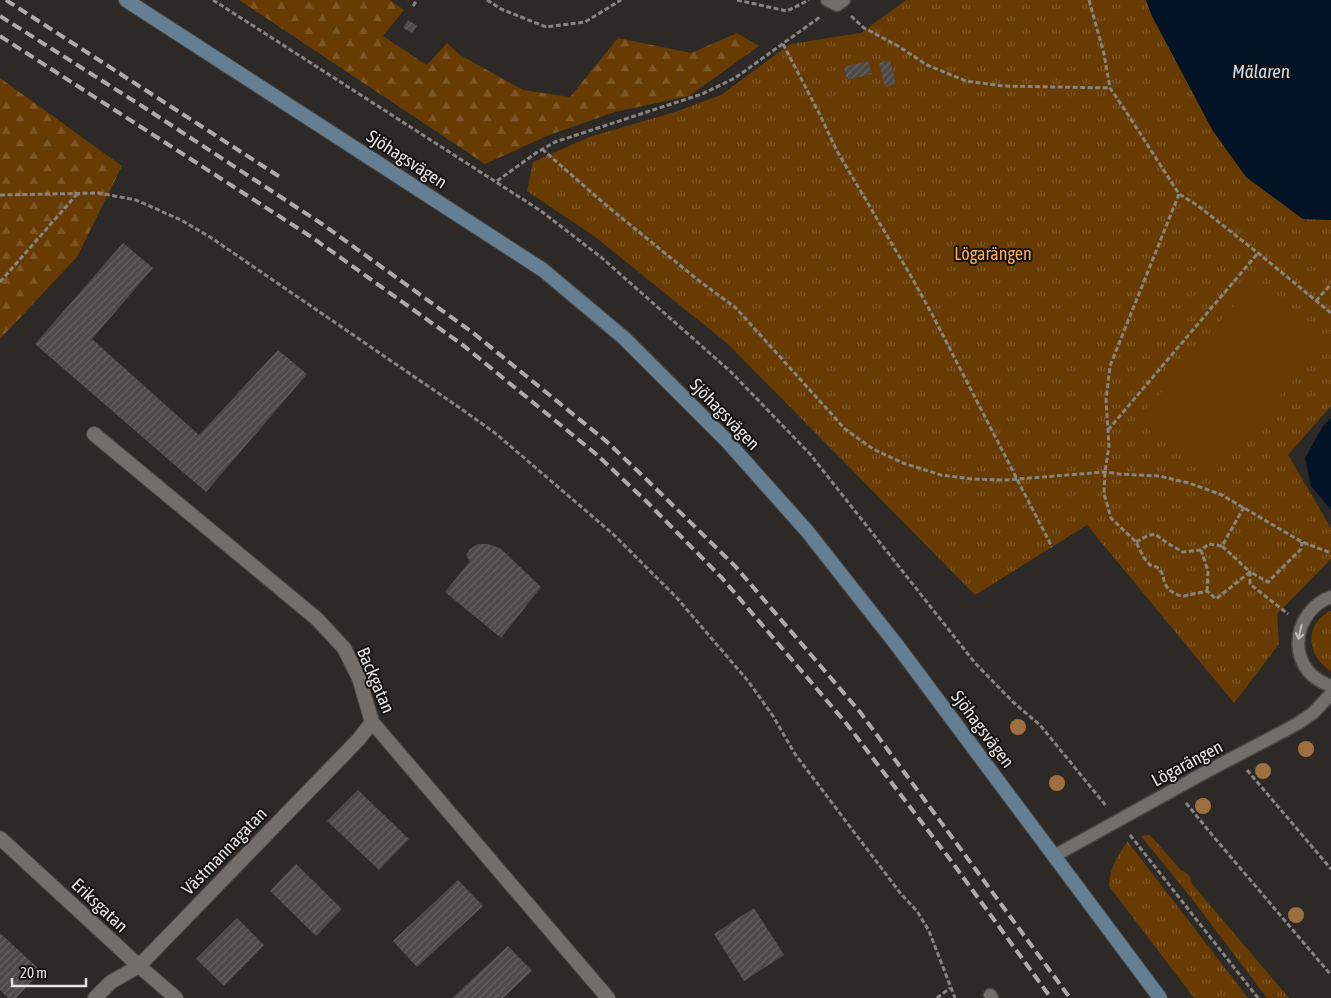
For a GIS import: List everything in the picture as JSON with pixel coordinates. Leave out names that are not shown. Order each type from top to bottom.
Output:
[{"type":"main road","name":"Sjöhagsvägen","points":[[126,0],[543,270],[624,338],[726,440],[807,531],[896,644],[1160,998]]},
{"type":"street","name":"Backgatan","points":[[94,434],[317,619],[344,648],[359,678],[372,722],[608,998]]},
{"type":"street","name":"Västmannagatan","points":[[95,998],[111,982],[139,966],[359,739],[372,722]]},
{"type":"street","name":"Eriksgatan","points":[[0,838],[176,998]]},
{"type":"lane","points":[[1331,597],[1322,601],[1310,611],[1301,625],[1298,641],[1301,657],[1309,672],[1321,682],[1331,686]]},
{"type":"lane","name":"Lögarängen","points":[[1054,856],[1176,788],[1297,724],[1312,713],[1331,694]]},
{"type":"path","points":[[413,6],[417,0]]},
{"type":"path","points":[[487,0],[501,9],[546,27],[585,22],[620,0]]},
{"type":"path","points":[[737,0],[787,11],[810,0]]},
{"type":"path","points":[[1089,0],[1104,54],[1110,88],[1126,110],[1178,194],[1197,205],[1331,313]]},
{"type":"path","points":[[497,182],[536,152],[556,142],[702,94],[735,78],[783,44],[836,2],[864,28],[898,46],[927,65],[966,80],[1003,86],[1110,88]]},
{"type":"path","points":[[783,44],[837,152],[916,285],[1052,547]]},
{"type":"path","points":[[542,149],[607,206],[698,280],[736,308],[845,429],[873,450],[903,463],[941,475],[972,479],[1005,480],[1105,472],[1159,476],[1189,483],[1222,495],[1302,542],[1331,553]]},
{"type":"path","points":[[0,282],[78,193]]},
{"type":"path","points":[[0,195],[99,193],[136,200],[181,220],[210,237],[460,408],[494,434],[613,534],[677,598],[748,681],[773,716],[795,754],[901,894],[917,911],[929,931],[955,998]]},
{"type":"path","points":[[1178,194],[1110,366],[1106,400],[1109,446],[1104,494],[1111,518],[1136,542],[1150,565],[1157,567],[1162,573],[1164,584],[1169,590],[1184,596],[1207,591]]},
{"type":"path","points":[[1108,430],[1258,253]]},
{"type":"path","points":[[1316,301],[1331,284]]},
{"type":"path","points":[[1222,546],[1244,508]]},
{"type":"path","points":[[1136,542],[1156,534],[1183,552],[1201,550],[1209,544],[1222,546],[1250,572],[1268,582],[1300,549],[1302,542]]},
{"type":"path","points":[[1201,550],[1208,571],[1207,591],[1216,600],[1250,572]]},
{"type":"path","points":[[1250,572],[1250,584],[1301,625]]},
{"type":"path","points":[[1237,756],[1331,869]]},
{"type":"path","points":[[1176,788],[1188,806],[1331,975]]},
{"type":"path","points":[[937,998],[950,988]]},
{"type":"green space","points":[[239,0],[390,0],[404,10],[383,36],[427,65],[447,43],[460,55],[523,90],[570,97],[618,38],[691,53],[737,33],[759,46],[689,96],[615,112],[549,135],[485,164]]},
{"type":"green space","name":"Lögarängen","points":[[906,0],[1146,0],[1152,16],[1213,131],[1278,200],[1303,219],[1331,220],[1331,406],[1288,455],[1331,528],[1331,559],[1277,614],[1279,644],[1234,703],[1087,525],[975,595],[728,344],[594,236],[527,191],[533,162],[589,137],[675,112],[721,95],[790,44],[861,33]]},
{"type":"green space","points":[[0,78],[122,166],[77,257],[0,339]]},
{"type":"green space","points":[[1256,279],[1328,339],[1214,474],[1143,414]]},
{"type":"green space","points":[[1331,611],[1331,671],[1315,655],[1311,641],[1314,626]]},
{"type":"green space","points":[[1150,835],[1181,870],[1189,876],[1192,884],[1289,998],[1267,998],[1189,895],[1141,836]]},
{"type":"green space","points":[[1128,841],[1248,998],[1194,998],[1109,886],[1115,862]]},
{"type":"water","name":"Mälaren","points":[[1146,0],[1331,0],[1331,220],[1303,219],[1246,177],[1213,131],[1152,16]]},
{"type":"water","points":[[1331,418],[1331,510],[1311,486],[1305,458],[1323,426]]},
{"type":"building","points":[[408,20],[417,26],[412,33],[403,28]]},
{"type":"building","points":[[890,60],[896,84],[885,87],[879,63]]},
{"type":"building","points":[[868,61],[872,74],[847,80],[844,67]]},
{"type":"building","points":[[123,243],[153,268],[92,339],[199,435],[278,350],[307,374],[206,492],[35,344]]},
{"type":"building","points":[[478,544],[488,544],[500,548],[541,587],[501,638],[445,592],[470,561],[466,555],[470,549]]},
{"type":"building","points":[[358,790],[409,839],[379,870],[327,821]]},
{"type":"building","points":[[296,864],[342,909],[316,936],[270,891]]},
{"type":"building","points":[[458,880],[483,906],[417,967],[393,941]]},
{"type":"building","points":[[754,908],[784,955],[744,981],[714,934]]},
{"type":"building","points":[[237,918],[264,945],[224,986],[196,959]]},
{"type":"building","points":[[0,933],[41,971],[16,998],[8,998],[0,990]]},
{"type":"building","points":[[508,946],[532,971],[503,998],[452,998]]},
{"type":"railway","points":[[6,0],[283,179]]},
{"type":"railway","points":[[0,16],[322,224],[472,332],[606,441],[735,566],[860,712],[1070,998]]},
{"type":"railway","points":[[0,36],[313,238],[464,346],[596,454],[646,501],[722,578],[846,723],[952,862],[1051,998]]}]
